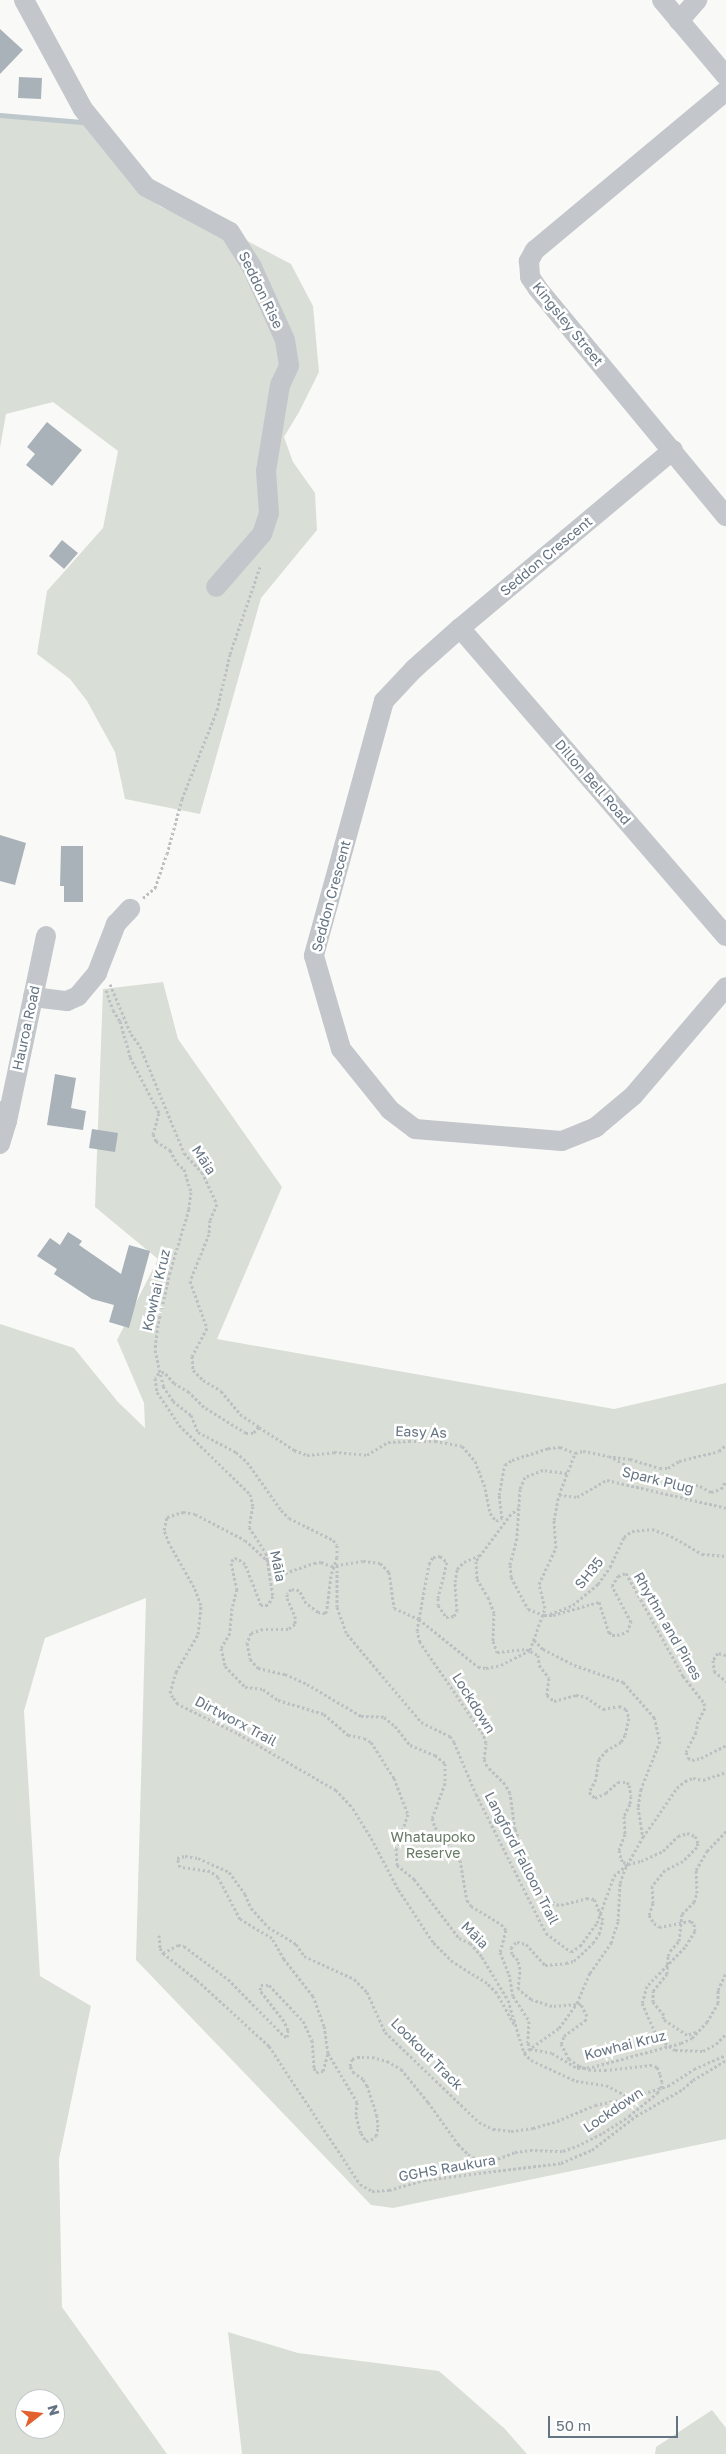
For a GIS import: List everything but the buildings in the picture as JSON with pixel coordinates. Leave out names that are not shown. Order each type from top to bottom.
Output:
[{"type":"street","name":"Seddon Rise","points":[[24,0],[83,109],[146,187],[230,232],[252,267],[285,340],[289,366],[280,385],[266,471],[269,513],[262,534],[216,587]]},
{"type":"street","points":[[662,0],[726,76]]},
{"type":"street","points":[[679,20],[697,0]]},
{"type":"street","name":"Kingsley Street","points":[[726,91],[535,250],[529,261],[530,277],[538,289],[726,516]]},
{"type":"street","name":"Seddon Crescent","points":[[672,450],[460,628],[414,669],[384,700],[314,956],[340,1049],[390,1110],[415,1129],[562,1141],[596,1127],[633,1096],[726,987]]},
{"type":"street","name":"Dillon Bell Road","points":[[460,628],[726,936]]},
{"type":"street","points":[[33,997],[67,1001],[78,996],[92,980],[116,924],[130,909]]},
{"type":"street","name":"Hauroa Road","points":[[0,1144],[4,1116],[46,936]]},
{"type":"path","points":[[130,909],[155,888],[167,854],[182,799],[217,710],[230,654],[254,578],[263,561]]},
{"type":"path","name":"Māia","points":[[99,966],[112,988],[131,1034],[140,1046],[184,1153],[202,1172],[205,1183],[214,1193],[217,1204],[210,1220],[209,1234],[190,1281],[207,1328],[192,1356],[193,1370],[203,1380],[221,1391],[240,1414],[259,1427]]},
{"type":"path","name":"Kowhai Kruz","points":[[99,966],[109,1002],[120,1021],[130,1057],[159,1113],[153,1134],[156,1140],[170,1150],[177,1163],[184,1169],[190,1192],[189,1209],[170,1272],[158,1325],[155,1350],[159,1373],[164,1386],[173,1401],[187,1410],[198,1432],[236,1452],[247,1462],[281,1510],[289,1518],[333,1540],[338,1552],[336,1565],[331,1576],[327,1611],[325,1613],[318,1612],[306,1603],[299,1590],[291,1589],[287,1594],[287,1598],[296,1616],[295,1624],[288,1629],[263,1629],[251,1633],[247,1643],[250,1659],[258,1668],[285,1674],[308,1684],[361,1716],[384,1717],[395,1726],[410,1745],[435,1755],[445,1763],[446,1783],[432,1812],[432,1818],[436,1827],[460,1860],[467,1900],[471,1906],[501,1924],[506,1930],[500,1948],[509,1974],[513,1996],[529,2021],[528,2044],[530,2049],[552,2053],[571,2066],[583,2068],[669,2046],[692,2038],[701,2030],[714,2012],[718,2003],[718,1990],[726,1973]]},
{"type":"path","points":[[159,1373],[164,1372],[174,1383],[189,1392],[204,1407],[246,1433],[253,1433],[259,1427]]},
{"type":"path","name":"Māia","points":[[159,1373],[155,1378],[157,1392],[179,1425],[250,1494],[253,1506],[249,1527],[262,1544],[267,1562],[273,1596],[268,1605],[264,1606],[261,1605],[246,1564],[237,1558],[233,1559],[231,1563],[237,1589],[232,1608],[230,1632],[221,1648],[225,1666],[244,1688],[263,1689],[278,1700],[324,1714],[348,1735],[364,1738],[372,1742],[394,1778],[408,1814],[396,1848],[397,1864],[414,1879],[459,1938],[470,1943],[482,1957],[508,2000],[524,2053]]},
{"type":"path","name":"Easy As","points":[[259,1427],[294,1450],[307,1455],[334,1452],[367,1455],[388,1442],[435,1441],[462,1446],[475,1461],[484,1484],[490,1513],[496,1521],[502,1518],[499,1495],[505,1465],[512,1460],[548,1448],[560,1447],[575,1453]]},
{"type":"path","points":[[530,1650],[544,1615],[545,1608],[539,1584],[556,1548],[554,1520],[559,1495],[575,1453],[583,1451],[630,1459],[660,1468],[718,1451],[726,1444]]},
{"type":"path","points":[[609,1456],[637,1471],[700,1486],[712,1492],[721,1489],[726,1481]]},
{"type":"path","points":[[544,1615],[528,1609],[511,1577],[510,1565],[517,1538],[520,1489],[525,1477],[543,1470],[567,1473]]},
{"type":"path","name":"Spark Plug","points":[[559,1495],[576,1497],[607,1480],[726,1508]]},
{"type":"path","points":[[519,1508],[511,1514],[476,1561],[475,1571],[494,1613],[492,1635],[494,1648],[500,1653],[530,1650],[538,1655],[539,1665],[548,1675],[550,1683],[547,1695],[551,1700],[580,1696],[589,1700],[597,1707],[623,1707],[628,1713],[625,1735],[622,1742],[607,1750],[599,1759],[596,1779],[588,1792],[595,1798],[606,1793],[618,1782],[627,1782],[629,1785],[630,1804],[624,1816],[625,1834],[619,1854],[623,1862],[628,1864],[660,1852],[678,1836],[691,1833],[695,1836],[698,1843],[697,1847],[683,1861],[664,1870],[657,1878],[651,1891],[652,1903],[649,1915],[654,1923],[659,1927],[691,1921],[695,1931],[685,1947],[647,1986],[642,2003],[657,2037],[669,2046],[685,2052],[703,2051],[716,2044],[726,2034]]},
{"type":"path","name":"Dirtworx Trail","points":[[516,2026],[497,1993],[487,1983],[453,1962],[433,1942],[398,1889],[370,1836],[351,1806],[336,1790],[237,1733],[178,1704],[170,1692],[176,1672],[197,1639],[201,1605],[194,1587],[169,1543],[164,1530],[167,1516],[183,1512],[206,1518],[245,1540],[279,1572],[285,1573],[314,1563],[336,1565],[363,1561],[380,1563],[390,1572],[394,1608],[418,1619],[478,1667],[486,1668],[501,1665],[530,1650]]},
{"type":"path","name":"SH35","points":[[544,1615],[560,1611],[584,1598],[598,1584],[610,1567],[624,1538],[632,1531],[652,1529],[671,1536],[702,1554],[726,1556]]},
{"type":"path","name":"Lockdown","points":[[480,1555],[464,1562],[458,1569],[455,1582],[457,1611],[454,1616],[446,1617],[438,1605],[438,1598],[447,1562],[440,1556],[432,1557],[428,1564],[418,1619],[417,1631],[420,1642],[483,1734],[486,1743],[484,1759],[487,1766],[505,1784],[510,1793],[515,1829],[543,1896],[546,1900],[559,1905],[588,1898],[594,1899],[601,1915]]},
{"type":"path","name":"Langford Falloon Trail","points":[[336,1565],[337,1607],[347,1634],[421,1722],[450,1736],[476,1794],[546,1933],[571,1952],[580,1946],[592,1932],[601,1915],[611,1881],[620,1868],[628,1864],[643,1837],[677,1788],[685,1781],[693,1778],[703,1780],[726,1772]]},
{"type":"path","name":"Rhythm and Pines","points":[[544,1615],[553,1615],[599,1602],[609,1632],[617,1636],[627,1632],[631,1622],[612,1586],[618,1576],[626,1573],[683,1676],[704,1703],[705,1708],[686,1752],[688,1758],[692,1760],[701,1758],[726,1745]]},
{"type":"path","points":[[534,1640],[543,1649],[574,1665],[623,1682],[654,1717],[660,1741],[641,1789],[638,1806],[643,1837]]},
{"type":"path","name":"Rhythm and Pines","points":[[726,1655],[718,1653],[713,1660],[716,1674],[726,1681]]},
{"type":"path","points":[[701,2030],[692,2035],[677,2030],[674,2025],[663,2019],[664,2015],[653,2002],[653,1991],[657,1984],[664,1980],[670,1951],[679,1941],[682,1914],[694,1902],[697,1893],[696,1870],[707,1851],[726,1832]]},
{"type":"path","name":"Lookout Track","points":[[328,2053],[324,2026],[313,1996],[284,1959],[272,1938],[240,1919],[218,1877],[210,1871],[184,1869],[180,1867],[177,1858],[185,1856],[198,1858],[229,1872],[245,1894],[251,1908],[268,1927],[296,1944],[304,1956],[354,1979],[367,1992],[385,2032],[479,2122],[493,2128],[511,2131],[533,2128],[595,2105],[629,2097]]},
{"type":"path","points":[[628,1864],[620,1883],[618,1921],[610,1943],[590,1973],[576,2003],[559,2028],[524,2053],[532,2060],[576,2081],[606,2085],[629,2097],[668,2086],[694,2069],[726,2055]]},
{"type":"path","points":[[583,2068],[570,2059],[561,2044],[564,2036],[585,2021],[585,2010],[581,2004],[576,2003],[557,2007],[523,1995],[518,1989],[520,1965],[511,1948],[517,1942],[522,1942],[545,1965],[574,1961],[599,1934],[602,1925],[601,1915]]},
{"type":"path","points":[[159,1935],[160,1948],[163,1952],[178,1945],[184,1946],[228,1979],[287,2037],[288,2030],[284,2021],[260,1990],[261,1985],[269,1985],[302,2021],[312,2040],[314,2050],[312,2060],[316,2072],[323,2071],[328,2053]]},
{"type":"path","name":"GGHS Raukura","points":[[163,1952],[197,1980],[269,2046],[360,2184],[372,2191],[389,2190],[424,2180],[561,2163],[592,2150],[648,2109],[683,2089],[693,2080],[726,2060]]},
{"type":"path","name":"Lockdown","points":[[328,2053],[357,2102],[356,2116],[361,2134],[366,2141],[376,2136],[378,2121],[367,2086],[350,2066],[352,2059],[357,2057],[372,2057],[387,2061],[401,2069],[428,2102],[458,2144],[468,2154],[488,2164],[514,2152],[530,2150],[563,2151],[577,2146],[603,2133],[629,2116],[661,2088],[662,2082],[657,2067],[606,2070],[583,2068]]},
{"type":"green space","points":[[0,115],[82,122],[130,182],[161,207],[236,235],[291,264],[313,306],[319,372],[284,437],[293,462],[315,493],[317,530],[261,598],[200,814],[125,799],[115,752],[87,701],[70,679],[37,654],[47,591],[103,528],[118,451],[53,402],[6,414],[0,448]]},
{"type":"green space","name":"Whataupoko Reserve","points":[[163,982],[178,1039],[282,1187],[217,1339],[614,1409],[726,1383],[726,2139],[393,2208],[371,2205],[136,1960],[146,1598],[45,1638],[24,1711],[40,1976],[91,2006],[59,2159],[62,2307],[167,2454],[0,2454],[0,1324],[74,1348],[118,1402],[145,1428],[144,1403],[117,1340],[158,1259],[95,1207],[103,989]]},
{"type":"green space","points":[[228,2332],[298,2353],[439,2371],[505,2429],[527,2454],[242,2454]]},
{"type":"green space","points":[[712,2410],[726,2428],[726,2454],[655,2454],[656,2447]]},
{"type":"waterway","points":[[0,115],[82,122]]}]
